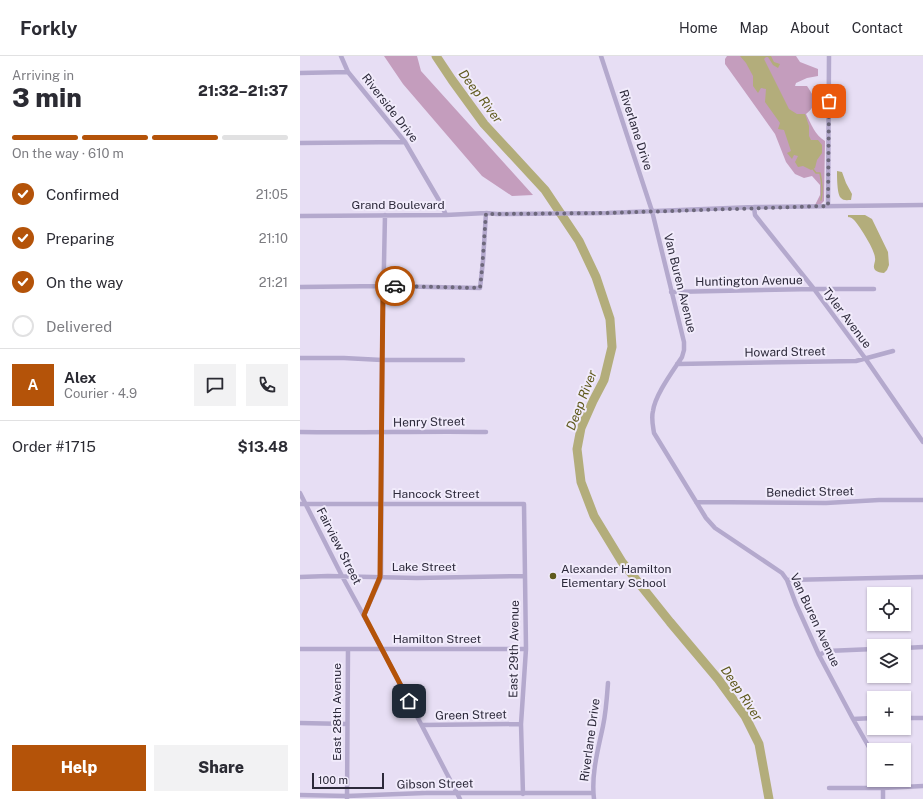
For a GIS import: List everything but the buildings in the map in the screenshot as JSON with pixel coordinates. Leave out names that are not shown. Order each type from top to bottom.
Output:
[{"type":"street","name":"Riverside Drive","points":[[341,56],[348,72],[405,142],[446,215]]},
{"type":"street","name":"Riverlane Drive","points":[[601,56],[652,211]]},
{"type":"street","points":[[828,206],[829,56]]},
{"type":"street","points":[[300,73],[348,72]]},
{"type":"street","points":[[300,144],[405,142]]},
{"type":"street","name":"Grand Boulevard","points":[[300,216],[607,213],[828,206],[923,205]]},
{"type":"street","name":"Tyler Avenue","points":[[754,208],[755,215],[814,289],[865,358],[923,442]]},
{"type":"street","name":"Van Buren Avenue","points":[[652,211],[684,342],[684,350],[656,399],[652,411],[654,433],[706,518],[715,528],[782,573],[787,580],[819,655],[867,744]]},
{"type":"street","points":[[300,287],[383,286],[480,288],[486,214]]},
{"type":"street","points":[[364,615],[380,577],[385,215]]},
{"type":"street","name":"Huntington Avenue","points":[[671,292],[874,289]]},
{"type":"street","name":"Howard Street","points":[[677,364],[856,361],[893,351]]},
{"type":"street","points":[[300,358],[463,360]]},
{"type":"street","name":"Henry Street","points":[[300,432],[486,432]]},
{"type":"street","name":"Fairview Street","points":[[300,493],[342,576],[382,649],[460,799]]},
{"type":"street","name":"Benedict Street","points":[[696,502],[826,503],[879,500],[923,500]]},
{"type":"street","name":"Hancock Street","points":[[300,504],[524,504]]},
{"type":"street","name":"East 29th Avenue","points":[[523,794],[521,724],[526,648],[524,504]]},
{"type":"street","name":"Lake Street","points":[[300,577],[525,576]]},
{"type":"street","points":[[787,580],[923,577]]},
{"type":"street","name":"Hamilton Street","points":[[300,649],[526,648]]},
{"type":"street","points":[[819,655],[828,651],[867,648]]},
{"type":"street","points":[[911,648],[923,648]]},
{"type":"street","name":"East 28th Avenue","points":[[347,797],[348,649]]},
{"type":"street","name":"Riverlane Drive","points":[[594,799],[594,772],[604,724],[608,683]]},
{"type":"street","points":[[853,719],[867,718]]},
{"type":"street","points":[[911,718],[923,718]]},
{"type":"street","points":[[300,723],[347,724]]},
{"type":"street","name":"Green Street","points":[[422,726],[521,724]]},
{"type":"street","points":[[829,788],[923,786]]},
{"type":"street","points":[[883,788],[883,799]]},
{"type":"street","name":"Gibson Street","points":[[300,795],[347,797],[457,793],[593,793]]},
{"type":"shaded area","points":[[384,56],[417,56],[421,71],[533,195],[512,196],[482,176],[403,84]]},
{"type":"shaded area","points":[[727,56],[796,56],[800,62],[818,69],[818,76],[807,78],[796,83],[795,86],[807,86],[814,97],[813,107],[806,114],[816,132],[825,141],[824,201],[821,204],[815,205],[820,195],[820,185],[812,176],[804,178],[795,174],[786,162],[775,134],[725,64],[725,59]]},
{"type":"shaded area","points":[[740,56],[771,56],[774,62],[780,64],[778,68],[773,65],[768,57],[764,59],[789,109],[797,114],[805,114],[811,140],[818,140],[822,145],[822,153],[817,160],[815,168],[811,170],[803,166],[798,167],[795,162],[798,156],[794,155],[792,159],[787,153],[791,151],[784,130],[778,129],[780,123],[765,102],[766,89],[761,88],[758,93],[753,86],[753,76],[746,63]]},
{"type":"shaded area","points":[[837,171],[842,172],[852,194],[851,200],[843,200],[840,196]]},
{"type":"shaded area","points":[[848,215],[865,215],[872,219],[888,252],[889,265],[884,273],[875,270],[874,254],[870,244],[863,232],[852,218],[848,217]]},
{"type":"waterway","name":"Deep River","points":[[436,56],[484,124],[545,190],[579,241],[596,277],[610,319],[612,347],[604,380],[581,428],[577,449],[581,482],[594,516],[622,562],[718,679],[745,716],[759,744],[769,799]]},
{"type":"waterway","points":[[813,169],[816,173],[820,173],[822,186],[821,200]]},
{"type":"way so far","points":[[395,286],[480,288],[486,214],[607,213],[828,206],[829,101]]},
{"type":"place","name":"Alexander Hamilton Elementary School","points":[[553,576]]},
{"type":"route","points":[[395,286],[383,286],[380,577],[364,615],[409,701]]}]
